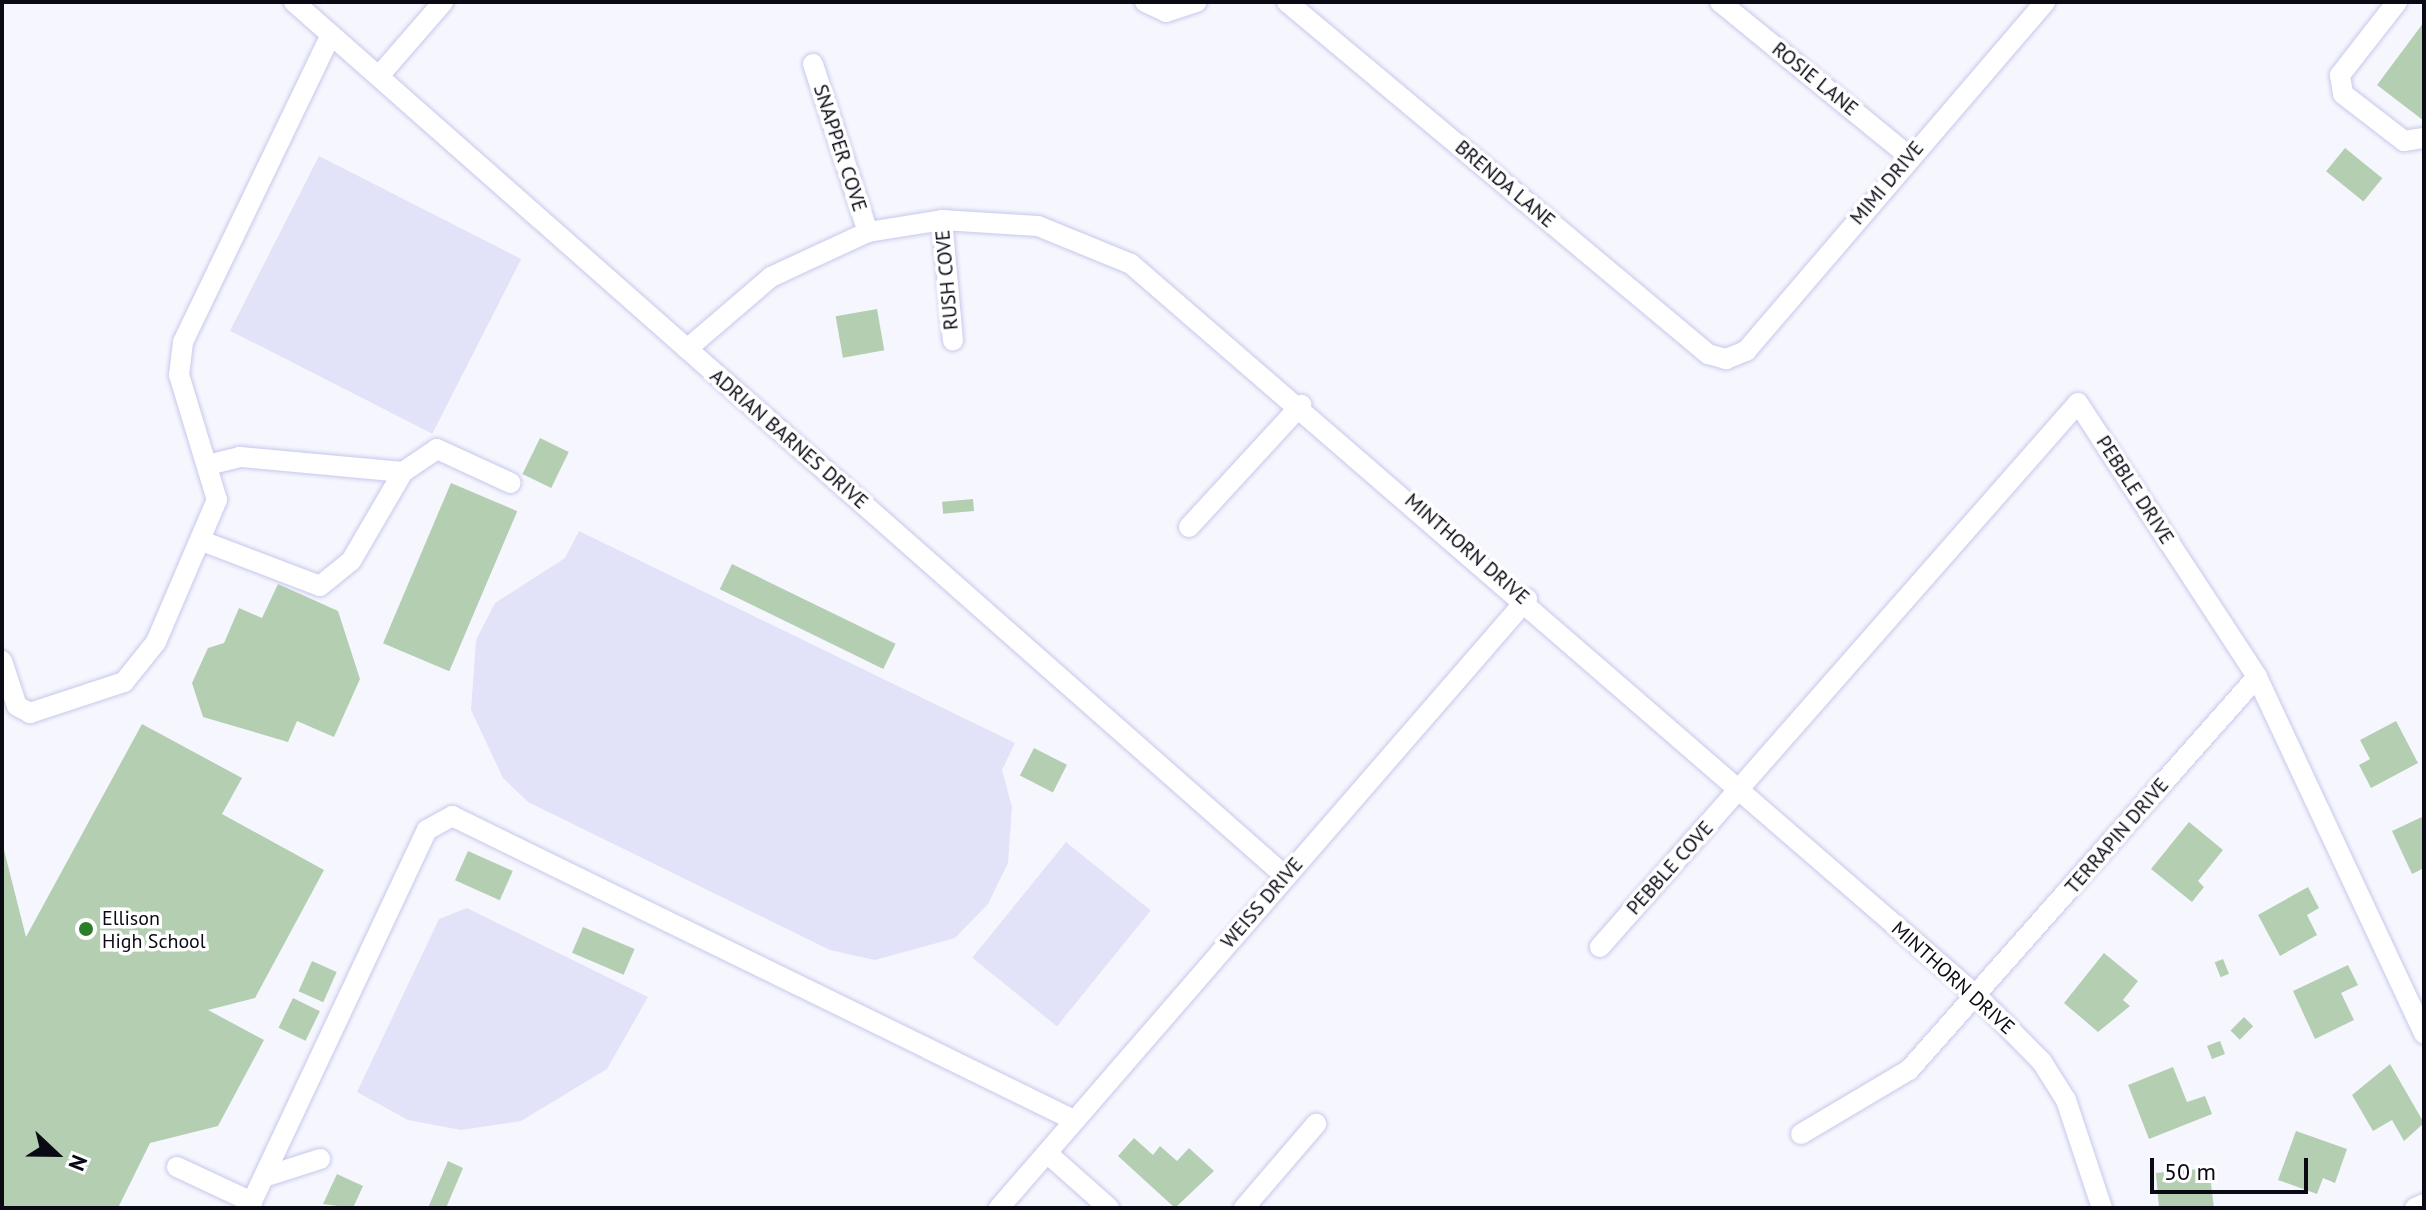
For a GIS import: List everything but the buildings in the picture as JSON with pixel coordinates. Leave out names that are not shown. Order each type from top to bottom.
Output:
[{"type":"street","name":"ADRIAN BARNES DRIVE","points":[[294,2],[1285,876]]},
{"type":"street","points":[[379,76],[443,2]]},
{"type":"street","points":[[1145,2],[1166,12],[1196,2]]},
{"type":"street","name":"BRENDA LANE","points":[[1287,2],[1708,354],[1726,359]]},
{"type":"street","name":"ROSIE LANE","points":[[1720,2],[1909,156]]},
{"type":"street","name":"MIMI DRIVE","points":[[1726,359],[1746,351],[1909,156],[2045,2]]},
{"type":"street","points":[[2397,2],[2340,75],[2343,94],[2404,141],[2424,138]]},
{"type":"street","points":[[2,661],[17,706],[30,713],[124,682],[156,642],[202,541],[217,500],[209,465],[179,375],[183,342],[331,35]]},
{"type":"street","name":"SNAPPER COVE","points":[[813,64],[868,232]]},
{"type":"street","name":"MINTHORN DRIVE","points":[[687,349],[771,277],[868,232],[942,220],[1038,226],[1131,264],[1527,599],[1977,996],[2042,1062],[2066,1100],[2102,1208]]},
{"type":"street","name":"RUSH COVE","points":[[942,220],[953,340]]},
{"type":"street","name":"PEBBLE DRIVE","points":[[1740,789],[2078,403],[2257,677],[2424,1034]]},
{"type":"street","points":[[1189,527],[1301,405]]},
{"type":"street","points":[[202,541],[320,586],[351,561],[403,472],[437,449],[511,483]]},
{"type":"street","points":[[209,465],[240,457],[403,472]]},
{"type":"street","name":"WEISS DRIVE","points":[[999,1208],[1527,599]]},
{"type":"street","name":"TERRAPIN DRIVE","points":[[1801,1134],[1909,1070],[2257,677]]},
{"type":"street","name":"PEBBLE COVE","points":[[1600,947],[1740,789]]},
{"type":"street","points":[[177,1167],[250,1205],[427,830],[452,816],[1074,1120]]},
{"type":"street","points":[[1244,1208],[1316,1124]]},
{"type":"street","points":[[1047,1153],[1109,1208]]},
{"type":"street","points":[[264,1177],[320,1159]]},
{"type":"street","points":[[2415,1208],[2424,1204]]},
{"type":"shaded area","points":[[319,156],[521,259],[432,434],[230,331]]},
{"type":"shaded area","points":[[579,531],[1015,743],[1002,770],[1012,807],[1008,863],[988,904],[955,938],[875,960],[830,950],[528,802],[503,778],[471,710],[476,640],[495,603],[565,558]]},
{"type":"shaded area","points":[[1066,842],[1151,911],[1057,1026],[972,958]]},
{"type":"shaded area","points":[[467,908],[648,997],[607,1069],[521,1121],[461,1130],[408,1120],[357,1092],[439,919]]},
{"type":"place","name":"Ellison High School","points":[[86,929]]}]
